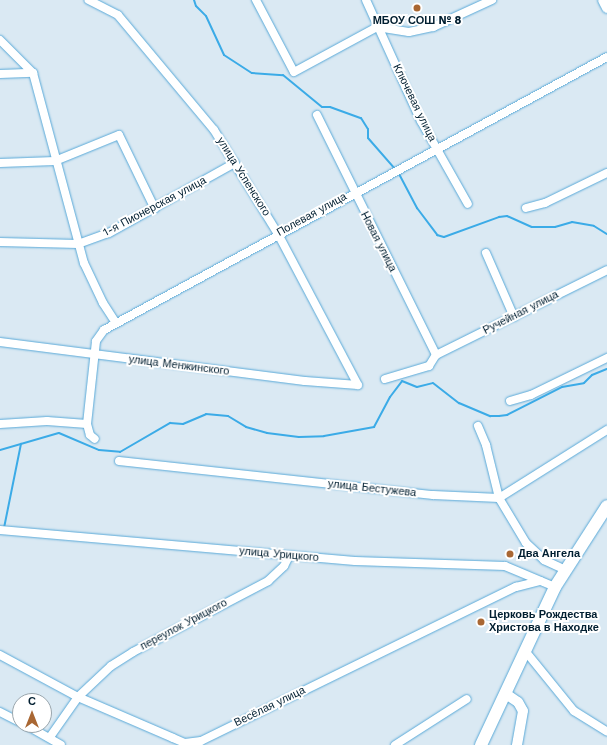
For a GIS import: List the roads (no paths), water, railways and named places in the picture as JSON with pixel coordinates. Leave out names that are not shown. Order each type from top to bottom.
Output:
[{"type":"main road","points":[[481,745],[526,652],[555,587],[607,506]]},
{"type":"street","name":"улица Успенского","points":[[89,0],[118,15],[214,130],[278,234],[358,385]]},
{"type":"street","points":[[256,0],[294,72],[377,27],[408,32],[433,27],[492,0]]},
{"type":"street","name":"Ключевая улица","points":[[366,0],[377,27],[436,148],[468,204]]},
{"type":"street","points":[[603,0],[607,8]]},
{"type":"street","points":[[0,40],[33,73],[55,161],[84,263],[103,303],[116,323]]},
{"type":"street","name":"Полевая улица","points":[[88,424],[96,341],[104,330],[354,192],[607,57]]},
{"type":"street","points":[[0,74],[33,73]]},
{"type":"street","name":"Новая улица","points":[[317,115],[436,356]]},
{"type":"street","points":[[0,163],[55,161],[119,135],[155,209]]},
{"type":"street","name":"1-я Пионерская улица","points":[[0,242],[78,244],[109,233],[235,164]]},
{"type":"street","points":[[526,208],[545,203],[607,173]]},
{"type":"street","points":[[486,253],[514,317]]},
{"type":"street","name":"Ручейная улица","points":[[436,356],[607,270]]},
{"type":"street","name":"улица Менжинского","points":[[0,342],[94,356],[328,384],[358,385]]},
{"type":"street","points":[[385,379],[429,366],[436,356]]},
{"type":"street","points":[[510,401],[530,394],[607,358]]},
{"type":"street","points":[[0,424],[47,421],[88,424],[90,435],[95,439]]},
{"type":"street","points":[[478,426],[486,445],[499,498],[526,543],[534,552],[565,570]]},
{"type":"street","points":[[499,498],[607,430]]},
{"type":"street","name":"улица Бестужева","points":[[119,461],[433,495],[499,498]]},
{"type":"street","name":"улица Урицкого","points":[[0,530],[289,556],[505,566],[555,587]]},
{"type":"street","name":"переулок Урицкого","points":[[50,737],[78,697],[93,681],[133,652],[268,581],[284,566],[289,556]]},
{"type":"street","name":"Весёлая улица","points":[[0,656],[78,697],[185,743],[201,741],[516,587],[540,581]]},
{"type":"street","points":[[526,652],[574,711],[607,732]]},
{"type":"street","points":[[506,694],[518,702],[523,711],[517,745]]},
{"type":"street","points":[[394,745],[467,699]]},
{"type":"street","points":[[0,712],[12,718]]},
{"type":"street","points":[[42,733],[61,745]]},
{"type":"waterway","points":[[194,0],[196,6],[206,16],[224,55],[252,73],[283,75],[322,107],[330,107],[361,118],[368,129],[368,138],[395,169]]},
{"type":"waterway","points":[[398,172],[417,208],[437,235],[444,237],[499,217],[507,216],[532,227],[555,227],[572,222],[594,226],[607,234]]},
{"type":"waterway","points":[[0,450],[59,433],[99,450],[120,452],[170,423],[183,424],[206,414],[228,416],[246,427],[267,433],[299,437],[324,436],[374,427],[390,397],[402,381],[417,387],[433,383],[459,403],[490,416],[507,415],[562,387],[584,383],[592,375],[607,369]]},
{"type":"waterway","points":[[4,528],[21,444]]},
{"type":"place","name":"МБОУ СОШ № 8","points":[[417,8]]},
{"type":"place","name":"Два Ангела","points":[[510,554]]},
{"type":"place","name":"Церковь Рождества Христова в Находке","points":[[481,622]]}]
